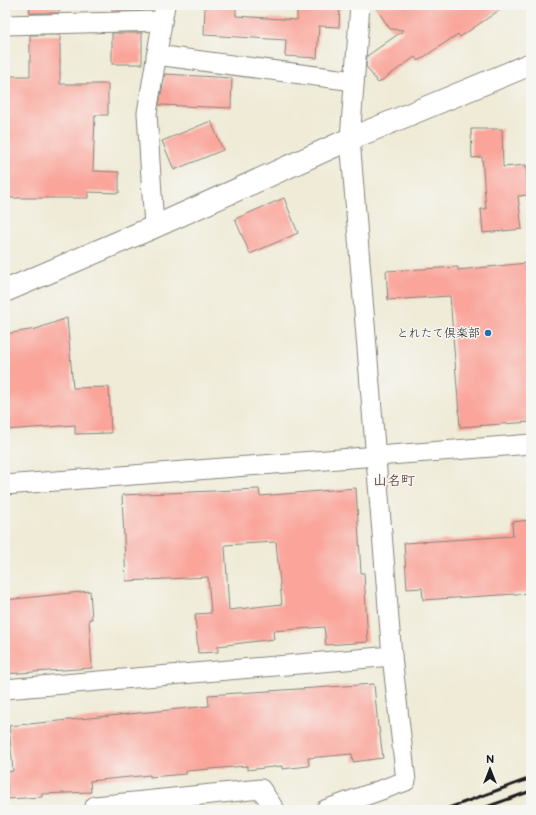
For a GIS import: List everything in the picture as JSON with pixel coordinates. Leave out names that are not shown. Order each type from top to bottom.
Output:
[{"type":"street","points":[[325,810],[406,781],[392,656],[350,139],[360,5]]},
{"type":"street","points":[[5,25],[163,13],[147,113],[154,227]]},
{"type":"street","points":[[156,55],[354,81]]},
{"type":"street","points":[[5,291],[154,227],[350,139],[531,64]]},
{"type":"street","points":[[5,485],[531,444]]},
{"type":"street","points":[[5,689],[392,656]]},
{"type":"street","points":[[95,806],[261,789],[275,810]]},
{"type":"building","points":[[29,5],[59,5],[59,13],[30,13]]},
{"type":"building","points":[[112,5],[142,5],[142,10],[112,11]]},
{"type":"building","points":[[205,5],[236,5],[236,16],[297,20],[297,5],[340,5],[339,27],[319,26],[317,58],[285,56],[286,40],[204,35]]},
{"type":"building","points":[[374,5],[507,5],[460,37],[458,34],[418,61],[415,57],[378,83],[366,66],[367,56],[404,30],[390,29]]},
{"type":"building","points":[[112,33],[142,33],[142,64],[112,64]]},
{"type":"building","points":[[30,35],[60,35],[60,84],[108,84],[108,115],[95,115],[93,171],[119,172],[119,193],[88,192],[88,198],[5,198],[7,106],[5,106],[5,76],[30,76]]},
{"type":"building","points":[[165,74],[232,78],[231,108],[159,105]]},
{"type":"building","points":[[211,121],[223,150],[174,170],[162,141]]},
{"type":"building","points":[[471,129],[502,129],[503,167],[526,165],[528,195],[518,196],[522,229],[483,233],[481,209],[486,209],[482,157],[472,158]]},
{"type":"building","points":[[284,198],[298,233],[250,254],[235,219]]},
{"type":"building","points":[[527,263],[529,302],[531,302],[531,422],[460,427],[450,296],[388,300],[386,271],[458,267],[458,270]]},
{"type":"building","points":[[67,318],[73,388],[109,387],[111,433],[75,434],[75,425],[5,430],[5,334],[36,329]]},
{"type":"building","points":[[356,488],[361,573],[364,573],[368,642],[326,645],[324,627],[273,631],[274,639],[218,646],[218,652],[198,653],[195,614],[211,613],[208,577],[126,581],[122,495],[259,489],[260,496]],"holes":[[[276,542],[282,604],[229,610],[225,545]]]},
{"type":"building","points":[[531,520],[531,593],[423,600],[422,588],[407,589],[404,543],[513,536],[512,522]]},
{"type":"building","points":[[90,591],[92,619],[89,619],[92,668],[5,674],[5,600]]},
{"type":"building","points":[[374,684],[378,727],[383,758],[353,762],[352,754],[308,758],[309,766],[282,769],[282,766],[247,770],[247,766],[186,771],[186,774],[150,777],[150,775],[90,781],[91,792],[42,794],[42,797],[8,799],[6,772],[13,771],[9,726],[209,706],[208,695]]},
{"type":"railway","points":[[443,810],[531,778]]},
{"type":"railway","points":[[478,810],[531,791]]},
{"type":"place","name":"とれたて倶楽部","points":[[488,333]]},
{"type":"district","name":"山名町","points":[[394,480]]}]
